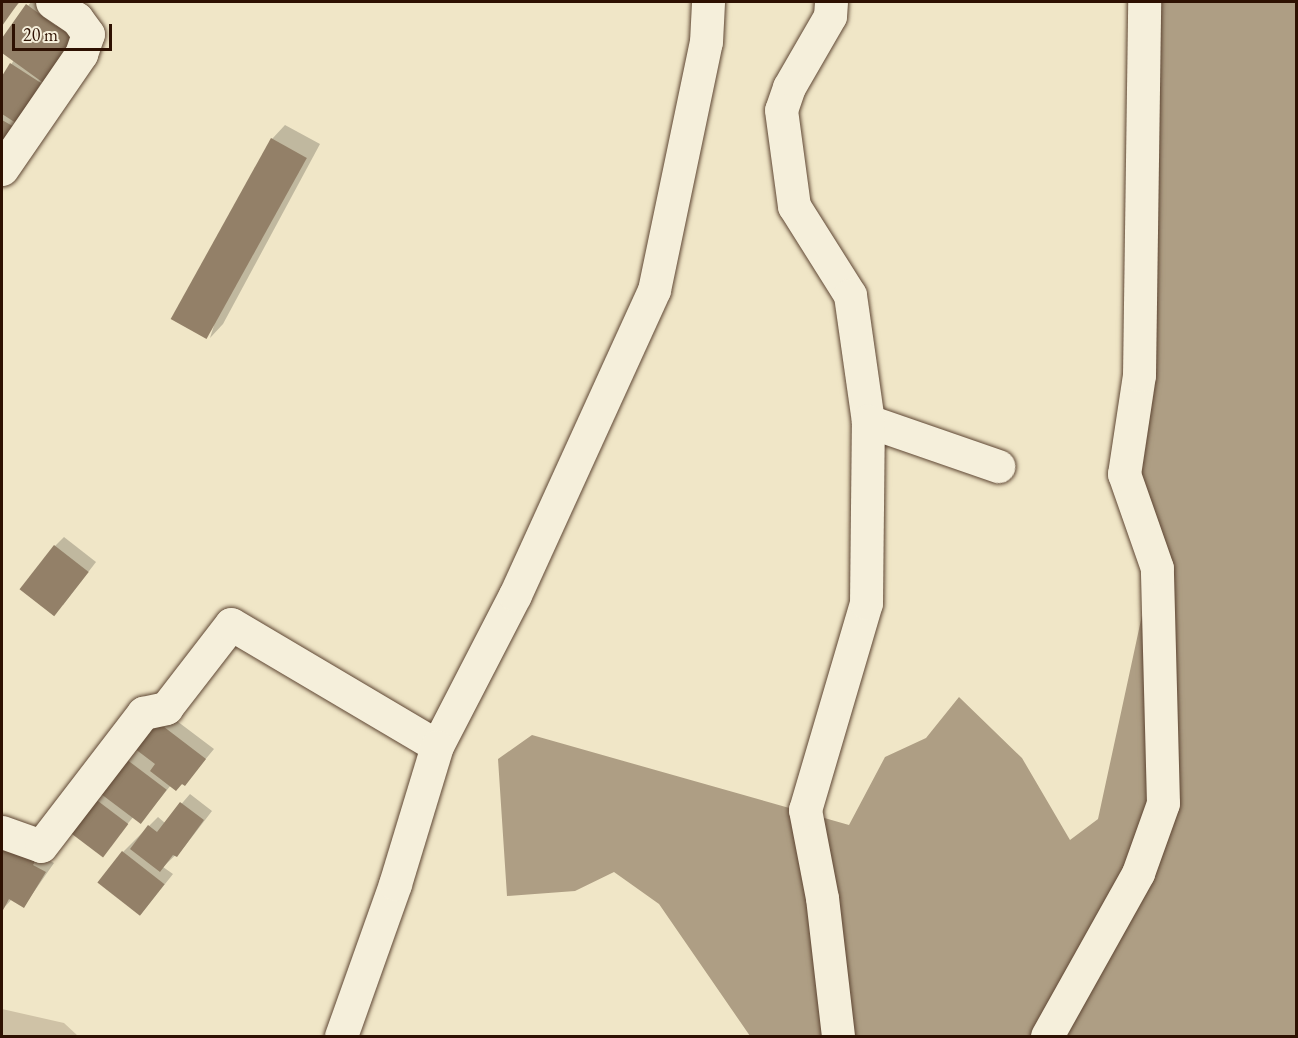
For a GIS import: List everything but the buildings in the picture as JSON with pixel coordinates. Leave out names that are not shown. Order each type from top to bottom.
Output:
[{"type":"street","points":[[2,169],[81,54],[88,34],[77,19],[52,2]]},
{"type":"street","points":[[341,1036],[396,884],[437,746],[515,595],[654,290],[706,42],[708,2]]},
{"type":"street","points":[[831,2],[830,16],[789,87],[781,110],[794,206],[850,295],[868,421],[866,603],[805,810],[822,898],[838,1036]]},
{"type":"street","points":[[1047,1036],[1138,873],[1163,803],[1156,568],[1124,474],[1139,375],[1144,2]]},
{"type":"street","points":[[868,421],[998,466]]},
{"type":"street","points":[[2,832],[41,846],[143,713],[166,708],[231,624],[437,746]]},
{"type":"shaded area","points":[[1150,2],[1296,2],[1296,1036],[750,1036],[659,904],[614,872],[575,891],[507,896],[498,759],[532,735],[849,825],[885,757],[926,738],[959,697],[1022,758],[1070,840],[1098,819],[1155,555],[1134,477]]},
{"type":"shaded area","points":[[2,1009],[64,1023],[78,1036],[2,1036]]}]
